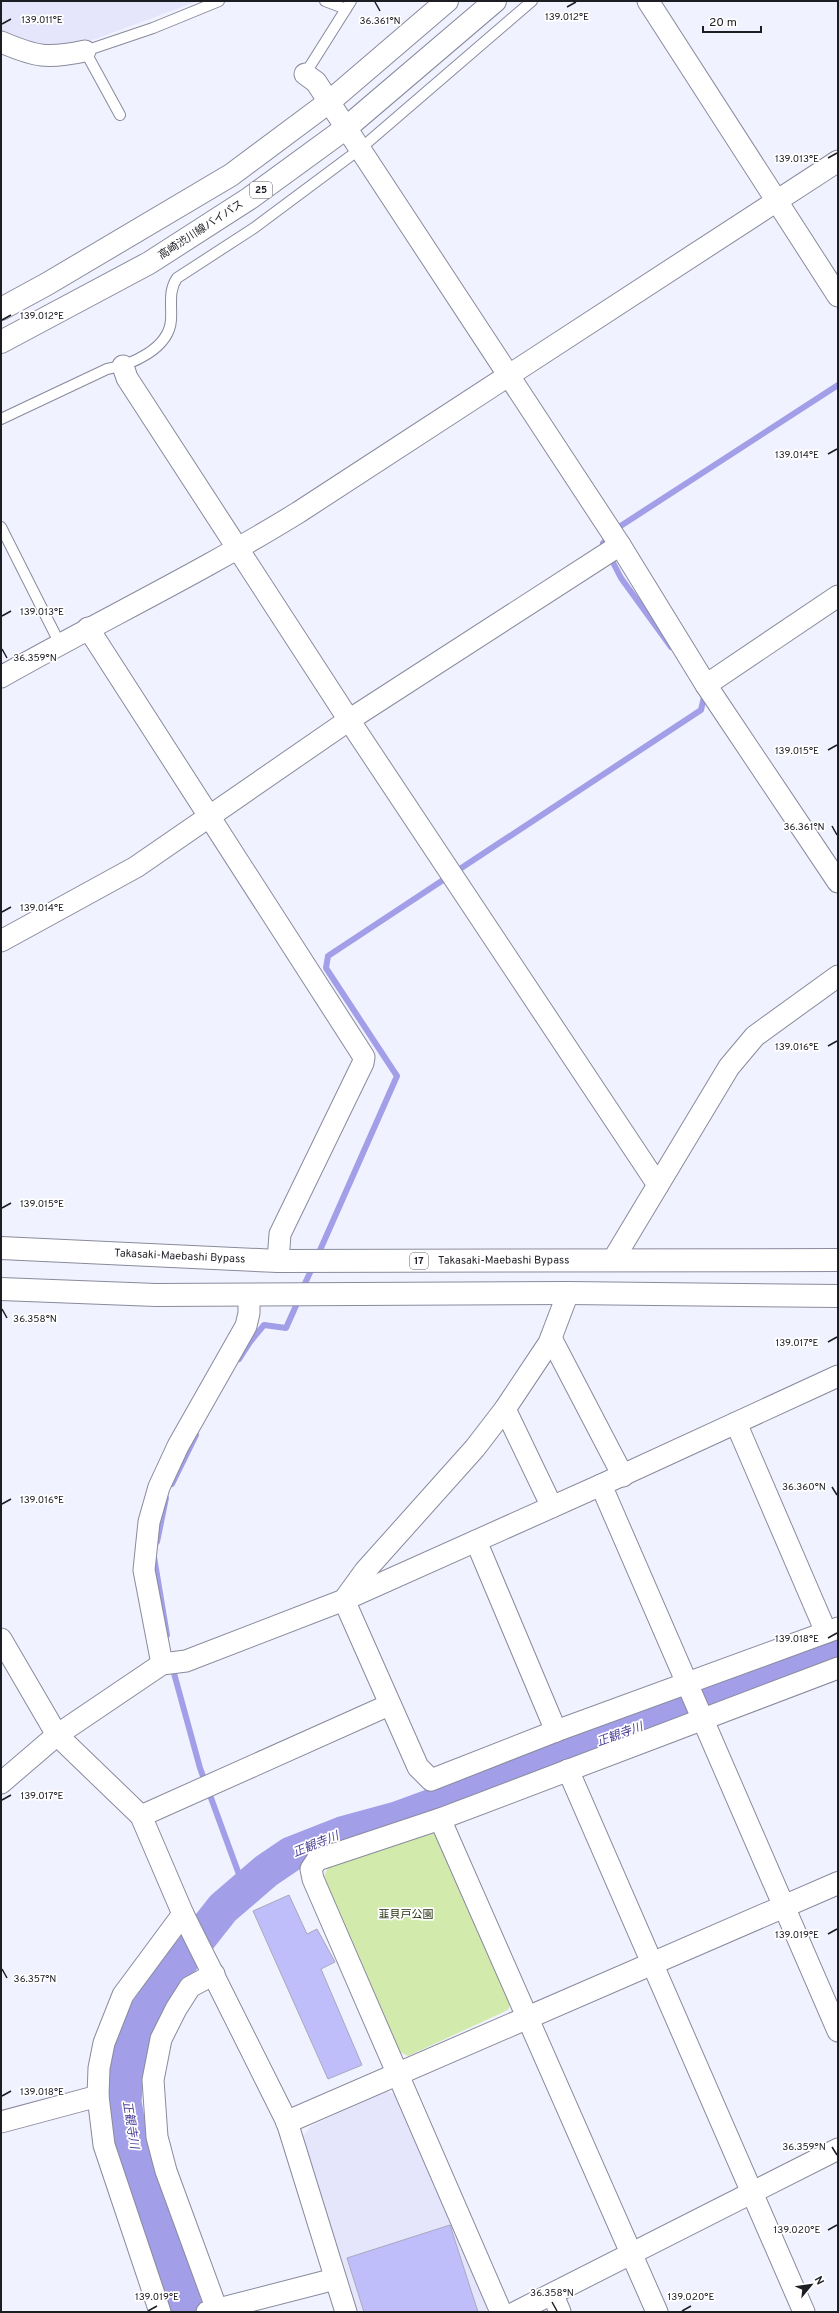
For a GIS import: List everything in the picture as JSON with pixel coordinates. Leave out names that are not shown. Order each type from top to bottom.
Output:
[{"type":"main road","points":[[1,309],[47,284],[232,174],[329,102],[447,1]]},
{"type":"main road","name":"高崎渋川線バイパス","points":[[1,342],[129,274],[193,236],[250,198],[346,128],[495,1]]},
{"type":"main road","name":"Takasaki-Maebashi Bypass","points":[[1,1248],[278,1261],[838,1260]]},
{"type":"main road","points":[[1,1289],[70,1293],[249,1295],[568,1293],[838,1296]]},
{"type":"main road","points":[[287,2122],[838,1882]]},
{"type":"street","points":[[648,1],[838,296]]},
{"type":"street","points":[[1,42],[30,54],[44,56],[85,51]]},
{"type":"street","points":[[305,74],[316,82],[620,546],[706,685],[838,882]]},
{"type":"street","points":[[1,677],[88,628],[238,550],[299,512],[508,374],[838,161]]},
{"type":"street","points":[[123,366],[128,378],[349,720],[658,1185]]},
{"type":"street","points":[[1,941],[126,874],[349,720],[620,546]]},
{"type":"street","points":[[706,685],[838,596]]},
{"type":"street","points":[[88,628],[208,817],[364,1057],[363,1063],[280,1234],[278,1261]]},
{"type":"street","points":[[613,1260],[729,1067],[755,1036],[838,976]]},
{"type":"street","points":[[344,1600],[365,1571],[475,1448],[505,1409],[551,1338],[568,1293]]},
{"type":"street","points":[[162,1664],[144,1570],[149,1522],[159,1488],[178,1446],[246,1326],[249,1313],[249,1295]]},
{"type":"street","points":[[551,1338],[623,1476]]},
{"type":"street","points":[[1,1783],[57,1735],[162,1664],[184,1661],[344,1600],[601,1486],[838,1376]]},
{"type":"street","points":[[505,1409],[552,1507]]},
{"type":"street","points":[[344,1600],[389,1705],[418,1767],[431,1780],[556,1731],[687,1688],[832,1630],[736,1423]]},
{"type":"street","points":[[601,1486],[687,1688],[785,1906],[838,2031]]},
{"type":"street","points":[[476,1541],[556,1731]]},
{"type":"street","points":[[1,1639],[57,1735],[141,1816],[187,1920],[287,2122],[346,2312]]},
{"type":"street","points":[[501,2312],[313,1880],[311,1869],[317,1860],[440,1819],[701,1717],[838,1668]]},
{"type":"street","points":[[141,1816],[389,1705]]},
{"type":"street","points":[[568,1770],[804,2312]]},
{"type":"street","points":[[440,1819],[657,2312]]},
{"type":"street","points":[[160,2312],[104,2145],[98,2096],[98,2068],[104,2043],[123,1995],[187,1920]]},
{"type":"street","points":[[210,1966],[190,1987],[176,2009],[161,2039],[153,2080],[157,2137],[166,2171],[212,2311],[335,2279]]},
{"type":"street","points":[[1,2122],[98,2096]]},
{"type":"street","points":[[516,2312],[556,2303],[631,2253],[838,2149]]},
{"type":"lane","points":[[120,115],[85,51],[153,28],[219,1]]},
{"type":"lane","points":[[305,74],[349,5],[325,1]]},
{"type":"lane","points":[[1,418],[106,369],[123,366],[137,360],[160,343],[168,334],[171,322],[172,286],[177,278],[254,228],[360,149],[532,1]]},
{"type":"lane","points":[[1,527],[60,644]]},
{"type":"shaded area","points":[[1,1],[198,1],[87,42],[39,49],[1,34]]},
{"type":"shaded area","points":[[387,2091],[397,2096],[488,2303],[486,2312],[356,2312],[301,2139],[311,2126]]},
{"type":"green space","name":"韮貝戸公園","points":[[428,1831],[440,1836],[512,2000],[508,2010],[408,2056],[398,2051],[322,1881],[328,1867]]},
{"type":"building","points":[[289,1895],[307,1934],[317,1929],[335,1962],[321,1969],[362,2065],[328,2079],[253,1911]]},
{"type":"building","points":[[450,2225],[478,2312],[364,2312],[347,2258]]},
{"type":"waterway","points":[[671,647],[621,578],[603,543],[619,527],[838,385]]},
{"type":"waterway","points":[[317,1257],[397,1076],[326,968],[328,956],[701,710],[704,697],[702,693]]},
{"type":"waterway","points":[[302,1290],[313,1266]]},
{"type":"waterway","points":[[239,1359],[250,1342],[264,1325],[286,1328],[299,1299]]},
{"type":"waterway","points":[[172,1484],[196,1435]]},
{"type":"waterway","points":[[157,1542],[166,1498]]},
{"type":"waterway","points":[[154,1557],[167,1635]]},
{"type":"waterway","name":"正観寺川","points":[[187,2312],[132,2147],[124,2102],[126,2075],[130,2049],[142,2019],[174,1970],[223,1908],[266,1871],[291,1854],[342,1834],[397,1819],[712,1703],[838,1654]]},
{"type":"waterway","points":[[172,1666],[200,1768],[244,1888]]}]
